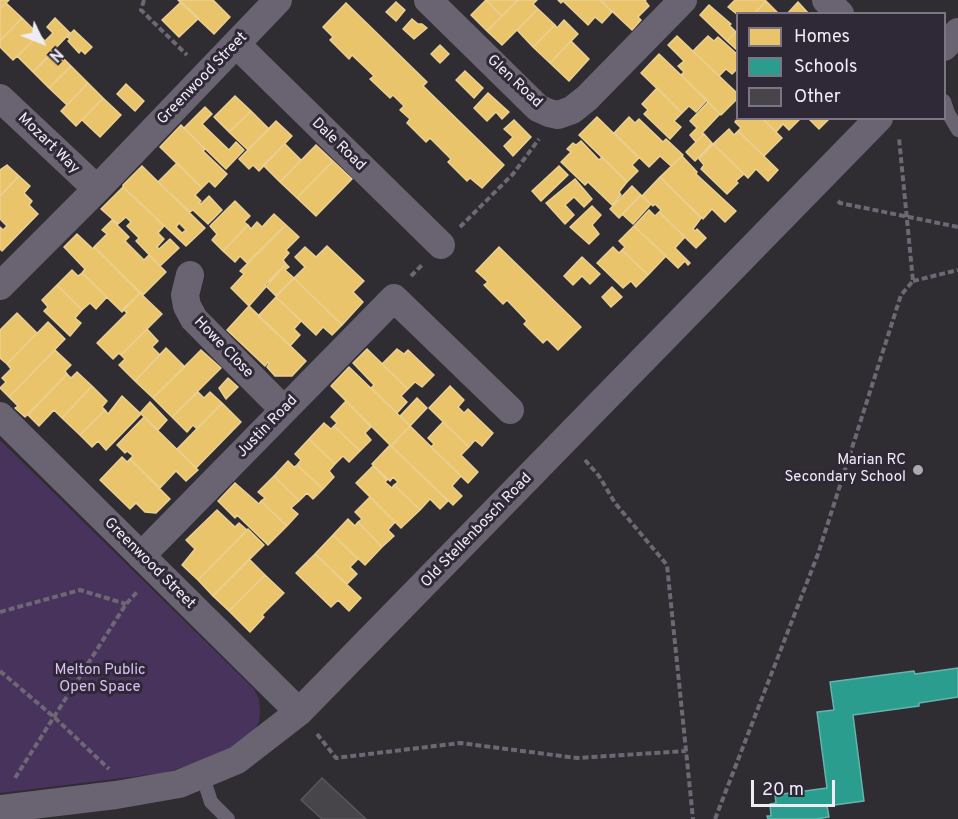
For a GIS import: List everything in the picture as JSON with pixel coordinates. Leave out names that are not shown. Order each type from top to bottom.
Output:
[{"type":"street","name":"Greenwood Street","points":[[0,286],[97,189],[278,0]]},
{"type":"street","name":"Glen Road","points":[[428,0],[538,108],[558,115],[572,110],[587,98],[683,0]]},
{"type":"street","points":[[826,0],[838,12]]},
{"type":"street","points":[[946,46],[958,32]]},
{"type":"street","name":"Dale Road","points":[[236,45],[441,245]]},
{"type":"street","name":"Mozart Way","points":[[0,98],[97,189]]},
{"type":"street","name":"Old Stellenbosch Road","points":[[6,808],[116,795],[178,784],[237,760],[300,712],[818,182],[886,125]]},
{"type":"street","name":"Howe Close","points":[[190,275],[185,295],[187,306],[194,319],[284,410]]},
{"type":"street","points":[[394,298],[510,410]]},
{"type":"street","name":"Justin Road","points":[[149,564],[284,410],[394,298]]},
{"type":"street","name":"Greenwood Street","points":[[0,416],[300,712]]},
{"type":"lane","points":[[946,104],[948,113],[958,130]]},
{"type":"lane","points":[[202,774],[211,802],[228,819]]},
{"type":"path","points":[[144,0],[141,10],[207,75]]},
{"type":"path","points":[[394,298],[409,278],[513,174],[558,115]]},
{"type":"path","points":[[886,125],[900,139],[913,281]]},
{"type":"path","points":[[818,182],[840,203],[958,227]]},
{"type":"path","points":[[715,819],[818,554],[901,295],[913,281],[958,270]]},
{"type":"path","points":[[567,439],[599,476],[615,503],[667,565],[693,819]]},
{"type":"path","points":[[6,808],[13,781],[149,564]]},
{"type":"path","points":[[0,612],[80,590],[126,604]]},
{"type":"path","points":[[0,671],[54,717],[113,773],[116,795]]},
{"type":"path","points":[[300,712],[336,758],[460,743],[577,758],[686,752]]},
{"type":"green space","name":"Melton Public Open Space","points":[[0,440],[254,689],[259,699],[259,722],[254,731],[238,745],[164,773],[0,793]]},
{"type":"building: Homes","points":[[0,0],[9,0],[0,9]]},
{"type":"building: Homes","points":[[178,0],[213,0],[230,17],[214,34]]},
{"type":"building: Homes","points":[[486,0],[518,0],[502,16]]},
{"type":"building: Homes","points":[[486,0],[502,16],[487,31],[471,15]]},
{"type":"building: Homes","points":[[518,0],[537,0],[533,4],[538,9],[502,45],[487,31]]},
{"type":"building: Homes","points":[[558,0],[600,0],[612,12],[602,23],[595,17],[588,25],[563,1],[561,3]]},
{"type":"building: Homes","points":[[600,0],[646,0],[649,6],[638,17],[641,20],[632,30]]},
{"type":"building: Homes","points":[[735,0],[766,1],[756,12],[736,13],[728,7]]},
{"type":"building: Homes","points":[[766,1],[777,12],[756,12]]},
{"type":"building: Homes","points":[[181,2],[199,18],[179,37],[162,20]]},
{"type":"building: Homes","points":[[396,2],[405,10],[396,21],[386,12]]},
{"type":"building: Homes","points":[[798,2],[807,12],[789,12]]},
{"type":"building: Homes","points":[[6,3],[22,18],[0,41],[0,9]]},
{"type":"building: Homes","points":[[346,3],[427,82],[423,86],[504,165],[482,188],[470,178],[467,181],[448,162],[451,159],[430,138],[426,142],[407,123],[410,119],[400,110],[404,106],[393,95],[390,98],[370,79],[374,76],[352,55],[349,59],[330,40],[333,37],[323,27]]},
{"type":"building: Homes","points":[[709,5],[731,24],[729,25],[736,32],[727,41],[700,15]]},
{"type":"building: Homes","points":[[538,9],[555,25],[533,47],[517,30]]},
{"type":"building: Homes","points":[[22,18],[39,35],[13,60],[0,47],[0,41]]},
{"type":"building: Homes","points":[[55,18],[70,33],[33,72],[17,56],[39,35],[45,41],[53,33],[47,27]]},
{"type":"building: Homes","points":[[412,19],[427,28],[414,39],[403,29]]},
{"type":"building: Homes","points":[[564,20],[578,34],[550,63],[533,47],[555,25],[557,28]]},
{"type":"building: Homes","points":[[74,30],[92,47],[85,54],[81,50],[79,53],[68,41],[70,39],[67,37]]},
{"type":"building: Homes","points":[[736,32],[736,49],[727,41]]},
{"type":"building: Homes","points":[[677,36],[736,92],[736,100],[721,115],[681,75],[684,72],[678,66],[684,61],[668,45]]},
{"type":"building: Homes","points":[[708,36],[714,41],[718,37],[736,53],[736,70],[732,74],[726,69],[719,76],[693,51]]},
{"type":"building: Homes","points":[[571,41],[589,59],[569,81],[550,63]]},
{"type":"building: Homes","points":[[440,45],[449,54],[440,63],[431,54]]},
{"type":"building: Homes","points":[[55,50],[71,66],[49,88],[33,72]]},
{"type":"building: Homes","points":[[659,54],[707,100],[696,112],[689,106],[682,113],[641,73]]},
{"type":"building: Homes","points":[[71,66],[88,83],[67,105],[49,88]]},
{"type":"building: Homes","points":[[465,71],[483,88],[474,98],[456,80]]},
{"type":"building: Homes","points":[[88,83],[103,98],[76,126],[61,111]]},
{"type":"building: Homes","points":[[126,84],[144,101],[135,111],[117,94]]},
{"type":"building: Homes","points":[[657,88],[682,113],[674,121],[681,127],[670,139],[644,114],[648,110],[642,104]]},
{"type":"building: Homes","points":[[488,93],[509,112],[502,119],[496,112],[487,121],[474,108]]},
{"type":"building: Homes","points":[[235,96],[251,111],[229,132],[214,117]]},
{"type":"building: Homes","points":[[103,98],[121,115],[100,137],[82,120]]},
{"type":"building: Homes","points":[[708,102],[720,114],[696,142],[690,135],[697,128],[690,121]]},
{"type":"building: Homes","points":[[205,107],[212,114],[202,124],[229,150],[236,142],[244,150],[226,169],[184,128]]},
{"type":"building: Homes","points":[[251,111],[269,129],[248,150],[229,132]]},
{"type":"building: Homes","points":[[597,117],[639,158],[632,165],[638,171],[627,182],[579,135]]},
{"type":"building: Homes","points":[[629,117],[635,123],[639,119],[663,142],[666,139],[683,155],[671,166],[660,156],[649,167],[614,133]]},
{"type":"building: Homes","points":[[514,120],[531,137],[513,156],[504,146],[513,137],[504,129]]},
{"type":"building: Homes","points":[[736,120],[764,120],[782,138],[764,156],[738,131],[741,128],[735,122]]},
{"type":"building: Homes","points":[[764,120],[799,120],[789,130],[783,124],[776,132]]},
{"type":"building: Homes","points":[[810,120],[828,120],[819,129]]},
{"type":"building: Homes","points":[[276,121],[292,136],[259,171],[253,165],[249,169],[239,159]]},
{"type":"building: Homes","points":[[181,125],[227,174],[215,187],[209,181],[202,188],[160,147]]},
{"type":"building: Homes","points":[[729,129],[734,135],[738,131],[778,170],[768,181],[756,169],[748,178],[713,144]]},
{"type":"building: Homes","points":[[704,134],[712,143],[695,161],[686,152]]},
{"type":"building: Homes","points":[[581,141],[599,160],[602,157],[627,182],[619,192],[621,195],[612,205],[588,182],[585,185],[561,162],[571,152],[567,149],[573,143],[576,145]]},
{"type":"building: Homes","points":[[285,144],[301,160],[280,182],[263,165]]},
{"type":"building: Homes","points":[[713,144],[744,174],[727,194],[701,169],[704,165],[699,159]]},
{"type":"building: Homes","points":[[316,145],[333,161],[297,198],[280,182]]},
{"type":"building: Homes","points":[[682,156],[697,172],[696,174],[736,211],[725,222],[712,209],[703,219],[660,177]]},
{"type":"building: Homes","points":[[333,161],[352,179],[316,216],[297,198]]},
{"type":"building: Homes","points":[[177,163],[202,188],[195,195],[201,201],[199,203],[201,204],[209,196],[222,210],[208,224],[193,210],[190,212],[158,182]]},
{"type":"building: Homes","points":[[7,165],[19,176],[0,196],[0,170]]},
{"type":"building: Homes","points":[[142,166],[205,228],[186,246],[123,185]],"holes":[[[179,223],[186,230],[182,233],[176,227]]]},
{"type":"building: Homes","points":[[559,166],[568,175],[541,201],[532,191]]},
{"type":"building: Homes","points":[[19,176],[30,186],[24,193],[32,201],[29,205],[38,214],[2,251],[0,249],[0,227],[3,230],[7,226],[0,219],[0,196]]},
{"type":"building: Homes","points":[[660,177],[701,218],[693,229],[695,231],[697,229],[706,238],[696,248],[659,212],[661,210],[655,204],[653,206],[642,196]]},
{"type":"building: Homes","points":[[575,179],[592,199],[584,207],[574,197],[565,205],[574,215],[565,224],[546,203]]},
{"type":"building: Homes","points":[[632,186],[641,195],[619,218],[610,209]]},
{"type":"building: Homes","points":[[123,187],[164,226],[158,233],[164,239],[157,247],[159,249],[170,239],[179,248],[160,266],[136,241],[139,238],[127,226],[131,222],[126,217],[118,224],[101,209]]},
{"type":"building: Homes","points":[[641,195],[651,204],[633,224],[622,214]]},
{"type":"building: Homes","points":[[235,201],[250,216],[244,222],[248,225],[223,251],[212,240],[217,234],[210,226]]},
{"type":"building: Homes","points":[[592,206],[601,215],[592,225],[599,234],[589,244],[570,227]]},
{"type":"building: Homes","points":[[649,210],[655,216],[659,212],[685,237],[675,248],[690,263],[688,265],[685,261],[678,268],[634,226]]},
{"type":"building: Homes","points":[[274,214],[286,225],[247,263],[240,256],[235,262],[223,251],[248,225],[251,229],[257,222],[262,227]]},
{"type":"building: Homes","points":[[112,220],[129,237],[125,241],[144,260],[149,255],[166,272],[143,295],[94,247],[107,234],[102,230]]},
{"type":"building: Homes","points":[[286,225],[299,237],[286,250],[289,253],[283,260],[286,264],[249,306],[231,288],[244,274],[240,271]]},
{"type":"building: Homes","points":[[634,226],[666,256],[648,275],[622,250],[625,247],[619,241]]},
{"type":"building: Homes","points":[[77,234],[93,249],[94,247],[140,293],[122,312],[82,273],[85,269],[64,247]]},
{"type":"building: Homes","points":[[327,246],[364,281],[353,292],[363,302],[342,325],[294,278],[305,267],[295,257],[305,247],[316,257]]},
{"type":"building: Homes","points":[[499,247],[581,327],[558,350],[547,339],[543,343],[524,324],[527,321],[507,300],[503,304],[484,285],[488,282],[476,271]]},
{"type":"building: Homes","points":[[613,247],[619,253],[622,250],[648,275],[636,287],[631,281],[623,288],[597,263]]},
{"type":"building: Homes","points":[[582,257],[600,274],[590,284],[582,276],[573,285],[564,276]]},
{"type":"building: Homes","points":[[286,264],[289,267],[285,270],[294,278],[276,296],[265,285]]},
{"type":"building: Homes","points":[[72,270],[78,276],[82,273],[107,297],[96,309],[90,303],[82,310],[57,285]]},
{"type":"building: Homes","points":[[294,278],[342,325],[332,335],[323,327],[316,335],[276,297]]},
{"type":"building: Homes","points":[[57,285],[82,310],[75,318],[81,323],[70,336],[44,311],[48,307],[42,300]]},
{"type":"building: Homes","points":[[612,287],[622,297],[611,307],[602,297]]},
{"type":"building: Homes","points":[[140,293],[162,314],[121,355],[119,353],[113,359],[97,343],[127,313],[123,309]]},
{"type":"building: Homes","points":[[276,297],[301,321],[294,329],[300,335],[290,346],[258,316]]},
{"type":"building: Homes","points":[[249,306],[306,361],[292,376],[275,376],[267,367],[268,362],[265,366],[227,330]]},
{"type":"building: Homes","points":[[17,313],[37,333],[7,364],[0,358],[0,330]]},
{"type":"building: Homes","points":[[48,322],[65,339],[9,397],[0,388],[6,382],[2,378],[11,369],[7,364]]},
{"type":"building: Homes","points":[[147,329],[158,341],[152,347],[160,355],[135,381],[119,365],[125,359],[121,355]]},
{"type":"building: Homes","points":[[166,348],[185,367],[153,398],[135,381]]},
{"type":"building: Homes","points":[[367,349],[408,389],[401,396],[407,402],[397,413],[371,388],[374,385],[353,363]]},
{"type":"building: Homes","points":[[397,349],[404,354],[408,350],[434,375],[422,387],[415,382],[408,389],[382,364]]},
{"type":"building: Homes","points":[[55,350],[71,365],[65,371],[67,374],[25,417],[15,408],[18,406],[9,397]]},
{"type":"building: Homes","points":[[201,350],[221,368],[172,417],[153,398]]},
{"type":"building: Homes","points":[[349,367],[410,426],[391,446],[331,386]]},
{"type":"building: Homes","points":[[77,372],[92,386],[62,418],[54,410],[39,426],[28,415],[67,374],[71,378]]},
{"type":"building: Homes","points":[[228,378],[238,387],[226,399],[219,388]]},
{"type":"building: Homes","points":[[92,386],[107,401],[102,407],[105,410],[80,435],[62,418]]},
{"type":"building: Homes","points":[[450,386],[464,400],[458,407],[464,413],[468,409],[493,433],[482,446],[475,440],[469,447],[429,408]]},
{"type":"building: Homes","points":[[198,392],[204,398],[210,392],[222,403],[197,429],[193,425],[187,432],[172,417]]},
{"type":"building: Homes","points":[[122,396],[141,414],[106,450],[98,441],[92,447],[80,435],[105,410],[108,414]]},
{"type":"building: Homes","points":[[417,398],[427,408],[410,426],[400,416]]},
{"type":"building: Homes","points":[[346,401],[371,427],[365,433],[371,440],[360,451],[334,426],[337,423],[331,417]]},
{"type":"building: Homes","points":[[150,402],[167,420],[158,430],[140,413]]},
{"type":"building: Homes","points":[[222,403],[241,422],[196,468],[177,449]]},
{"type":"building: Homes","points":[[144,417],[198,470],[186,481],[176,471],[160,488],[130,459],[133,456],[127,451],[125,453],[117,445]]},
{"type":"building: Homes","points":[[443,422],[469,447],[461,455],[478,472],[468,483],[431,447],[434,444],[428,438]]},
{"type":"building: Homes","points":[[324,423],[331,429],[334,426],[360,451],[349,462],[343,456],[335,464],[309,439]]},
{"type":"building: Homes","points":[[410,426],[461,476],[452,486],[462,496],[453,505],[391,446]]},
{"type":"building: Homes","points":[[309,439],[335,464],[329,471],[334,477],[323,489],[297,465],[301,460],[295,454]]},
{"type":"building: Homes","points":[[390,445],[448,501],[440,509],[430,499],[420,510],[394,485],[398,482],[393,477],[390,481],[372,464]]},
{"type":"building: Homes","points":[[122,457],[127,462],[130,459],[170,499],[156,513],[145,512],[136,503],[130,509],[100,480]]},
{"type":"building: Homes","points":[[288,461],[294,467],[297,465],[323,489],[313,499],[307,493],[299,501],[274,476]]},
{"type":"building: Homes","points":[[373,466],[387,480],[385,482],[392,488],[394,485],[420,510],[401,528],[356,483]]},
{"type":"building: Homes","points":[[274,476],[299,501],[291,508],[298,514],[287,526],[261,501],[265,498],[258,492]]},
{"type":"building: Homes","points":[[235,483],[259,504],[261,501],[287,526],[268,545],[237,515],[235,518],[218,501]]},
{"type":"building: Homes","points":[[370,497],[395,522],[388,530],[394,536],[382,547],[358,522],[362,519],[355,512]]},
{"type":"building: Homes","points":[[217,510],[235,527],[239,523],[247,530],[198,580],[182,565],[195,549],[186,540]]},
{"type":"building: Homes","points":[[348,519],[355,526],[358,522],[382,547],[365,565],[333,535]]},
{"type":"building: Homes","points":[[248,529],[264,545],[213,596],[198,580]]},
{"type":"building: Homes","points":[[333,535],[358,559],[350,567],[357,574],[347,584],[315,554]]},
{"type":"building: Homes","points":[[315,554],[361,598],[349,611],[338,600],[331,607],[296,573]]},
{"type":"building: Homes","points":[[249,559],[265,575],[229,611],[213,596]]},
{"type":"building: Homes","points":[[265,575],[284,593],[262,615],[264,617],[250,632],[229,611]]},
{"type":"building: Schools","points":[[958,668],[958,697],[919,703],[919,706],[853,715],[864,801],[827,806],[829,817],[768,819],[767,816],[771,816],[770,804],[776,803],[775,795],[827,788],[817,712],[834,710],[830,682],[914,671],[915,674]]},
{"type":"building: Other","points":[[322,778],[366,819],[322,819],[301,800]]},
{"type":"place","name":"Marian RC Secondary School","points":[[918,470]]}]
